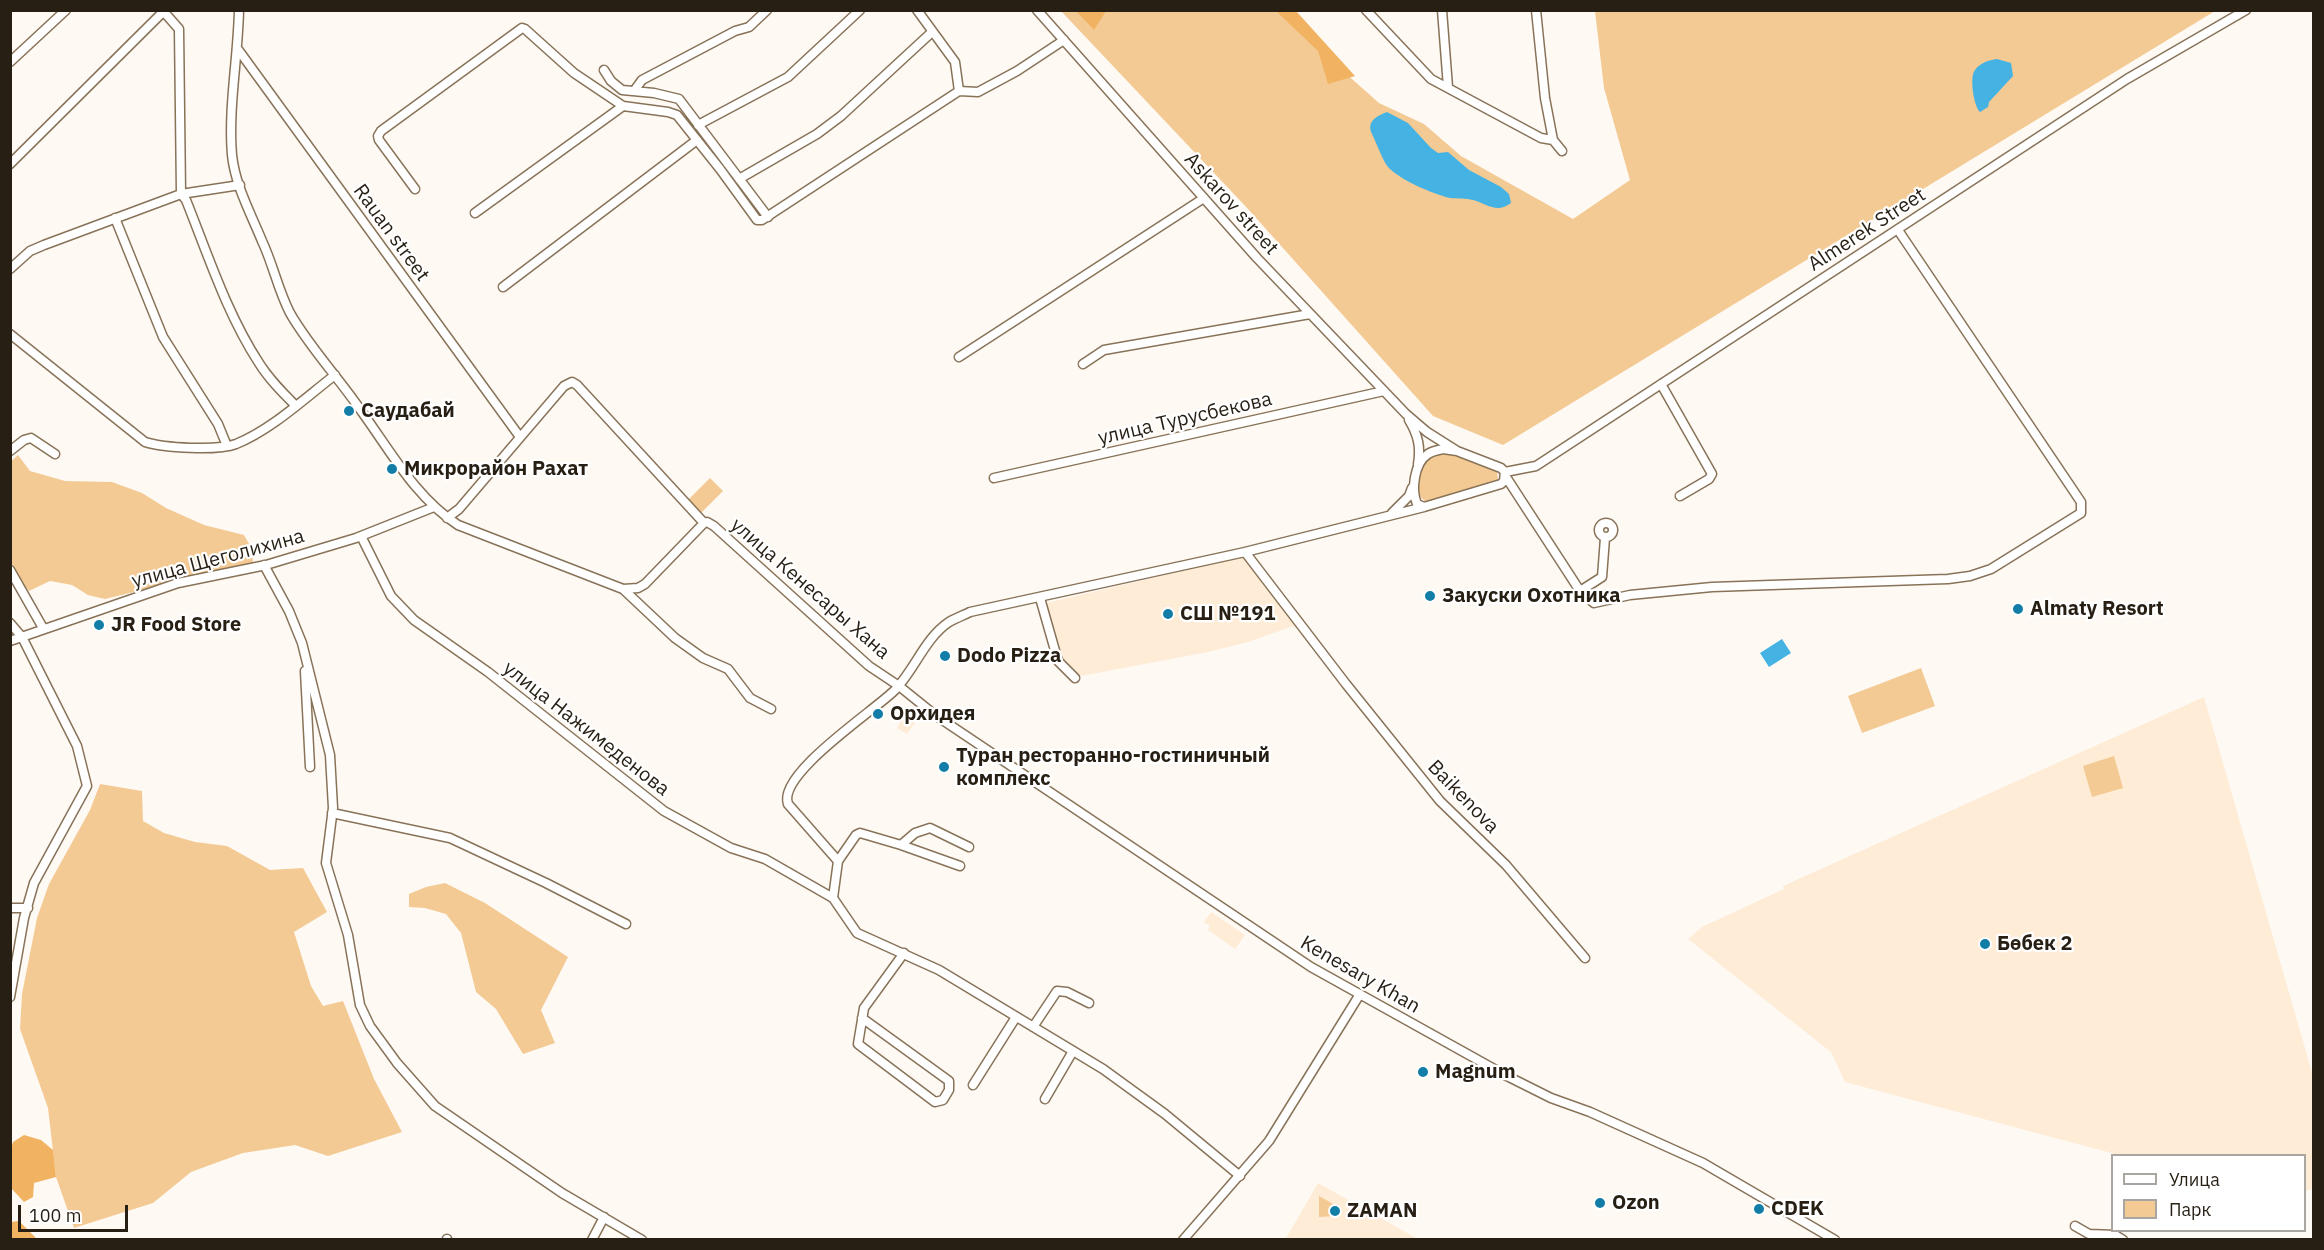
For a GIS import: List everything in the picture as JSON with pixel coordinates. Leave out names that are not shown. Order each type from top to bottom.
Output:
[{"type":"street","points":[[10,62],[66,10]]},
{"type":"street","points":[[239,10],[232,157],[240,185],[290,313],[406,474],[434,507],[458,525],[623,589],[675,638],[703,658],[728,669],[750,698],[771,709]]},
{"type":"street","points":[[634,91],[642,80],[735,31],[749,27],[767,10]]},
{"type":"street","points":[[698,124],[788,77],[860,10]]},
{"type":"street","points":[[917,10],[955,63],[959,91]]},
{"type":"street","name":"Askarov street","points":[[1037,10],[1257,258],[1406,414]]},
{"type":"street","points":[[1366,10],[1431,79],[1541,138],[1553,140]]},
{"type":"street","points":[[1442,10],[1448,87]]},
{"type":"street","points":[[1536,10],[1545,98],[1553,140],[1562,151]]},
{"type":"street","name":"Almerek Street","points":[[1386,516],[1501,484],[1505,475],[1536,466],[2127,79],[2247,10]]},
{"type":"street","points":[[10,164],[164,11],[178,29],[181,194],[186,200],[216,274],[250,347],[272,381],[295,405]]},
{"type":"street","points":[[415,189],[379,140],[378,136],[381,131],[521,29],[525,29],[574,73],[623,106],[673,113],[697,140],[754,218],[762,220],[959,91],[972,93],[991,86],[1064,40]]},
{"type":"street","points":[[740,179],[817,134],[841,116],[932,32]]},
{"type":"street","name":"Rauan street","points":[[237,48],[520,437]]},
{"type":"street","points":[[604,70],[622,90],[679,99],[761,204],[768,217]]},
{"type":"street","points":[[475,213],[623,106]]},
{"type":"street","points":[[503,287],[697,140]]},
{"type":"street","points":[[10,269],[30,251],[115,218],[181,194],[240,185]]},
{"type":"street","points":[[959,357],[1204,198]]},
{"type":"street","points":[[115,218],[163,337],[218,424],[227,446]]},
{"type":"street","points":[[1406,414],[1434,437],[1457,451],[1501,468],[1580,591],[1594,603],[1630,596],[1712,587],[1947,579],[1970,576],[1991,569],[2081,513],[2081,502],[1898,230]]},
{"type":"street","points":[[1083,364],[1104,350],[1310,314]]},
{"type":"street","points":[[10,334],[145,441],[179,448],[227,446],[247,439],[335,375]]},
{"type":"street","points":[[447,518],[459,509],[564,386],[572,382],[704,523]]},
{"type":"street","points":[[1661,384],[1712,474],[1709,479],[1680,496]]},
{"type":"street","name":"улица Турусбекова","points":[[994,478],[1384,391]]},
{"type":"street","points":[[1406,414],[1417,434],[1420,450],[1413,495],[1417,504],[1424,507]]},
{"type":"street","points":[[10,451],[24,440],[31,438],[56,454]]},
{"type":"street","points":[[838,861],[788,804],[786,798],[788,787],[823,749],[899,686],[936,633],[950,621],[970,612],[1245,552],[1386,516],[1397,510],[1403,503],[1415,482],[1419,465],[1427,454],[1443,449],[1457,451]]},
{"type":"street","name":"улица Щеголихина","points":[[10,641],[178,583],[264,565],[361,536],[434,507]]},
{"type":"street","name":"улица Кенесары Хана","points":[[623,589],[638,588],[645,584],[704,523],[714,526],[869,666],[899,686]]},
{"type":"street","name":"улица Нажимеденова","points":[[361,536],[391,596],[414,620],[488,672],[664,811],[731,848],[765,859],[833,898]]},
{"type":"street","points":[[1580,591],[1602,577],[1605,538]]},
{"type":"street","name":"Baikenova","points":[[1245,552],[1440,801],[1506,865],[1585,958]]},
{"type":"street","points":[[264,565],[289,611],[305,655],[330,755],[332,813],[326,863],[348,935],[360,1005],[370,1026],[397,1064],[435,1106],[562,1193],[642,1239]]},
{"type":"street","points":[[10,570],[43,628]]},
{"type":"street","points":[[1040,597],[1058,661],[1075,678]]},
{"type":"street","points":[[10,623],[22,637],[77,746],[87,786],[34,883],[10,997]]},
{"type":"street","points":[[305,655],[310,767]]},
{"type":"street","name":"Kenesary Khan","points":[[899,686],[954,728],[1311,967],[1551,1098],[1590,1112],[1703,1163],[1835,1239]]},
{"type":"street","points":[[332,813],[450,838],[626,924]]},
{"type":"street","points":[[902,845],[915,833],[930,828],[969,847]]},
{"type":"street","points":[[960,866],[860,833],[856,835],[838,861],[833,898],[857,933],[939,970],[1074,1051],[1126,1084],[1240,1176]]},
{"type":"street","points":[[10,908],[28,908]]},
{"type":"street","points":[[862,1018],[949,1081],[950,1090],[943,1100],[935,1102],[858,1044],[862,1018],[864,1008],[904,953]]},
{"type":"street","points":[[1033,1027],[1057,991],[1067,992],[1089,1003]]},
{"type":"street","points":[[1183,1239],[1269,1141],[1360,994]]},
{"type":"street","points":[[974,1085],[1016,1017]]},
{"type":"street","points":[[1045,1099],[1074,1051]]},
{"type":"street","points":[[592,1239],[604,1217]]},
{"type":"street","points":[[2075,1227],[2089,1234],[2115,1235],[2123,1239]]},
{"type":"shaded area","points":[[1106,11],[1094,30],[1077,12]]},
{"type":"shaded area","points":[[1276,11],[1296,11],[1355,76],[1328,84],[1318,51]]},
{"type":"shaded area","name":"СШ №191","points":[[1243,557],[1296,625],[1248,642],[1208,652],[1081,676],[1064,660],[1046,603]]},
{"type":"shaded area","name":"Бөбек 2","points":[[2204,697],[2313,1076],[2313,1189],[2306,1191],[2306,1154],[2115,1154],[1845,1082],[1831,1052],[1688,939],[1702,927],[1784,889],[1783,886]]},
{"type":"shaded area","points":[[902,712],[916,721],[907,734],[897,728],[900,722],[897,720]]},
{"type":"shaded area","points":[[1211,912],[1245,935],[1235,949],[1208,930],[1210,926],[1204,922]]},
{"type":"shaded area","points":[[24,1135],[41,1140],[53,1150],[56,1177],[34,1183],[33,1197],[24,1202],[11,1188],[11,1149],[13,1142]]},
{"type":"shaded area","name":"ZAMAN","points":[[1318,1183],[1418,1239],[1285,1240]]},
{"type":"shaded area","points":[[19,1221],[37,1239],[11,1239],[11,1222]]},
{"type":"green space","points":[[1061,11],[1285,11],[1325,55],[1379,103],[1424,124],[1461,156],[1573,219],[1630,180],[1604,88],[1595,11],[2215,11],[1503,445],[1433,416],[1249,210]]},
{"type":"green space","points":[[1443,452],[1497,470],[1498,480],[1494,485],[1426,502],[1417,494],[1421,473],[1430,459]]},
{"type":"green space","points":[[18,455],[30,471],[65,481],[112,482],[142,493],[166,508],[204,525],[244,535],[252,549],[253,563],[105,599],[88,595],[72,585],[50,581],[29,591],[19,579],[11,563],[10,462]]},
{"type":"green space","points":[[710,478],[723,491],[701,513],[688,500]]},
{"type":"green space","points":[[1921,668],[1935,706],[1862,733],[1848,696]]},
{"type":"green space","points":[[2114,756],[2123,788],[2092,797],[2083,766]]},
{"type":"green space","points":[[100,784],[142,791],[143,821],[164,833],[195,842],[227,846],[270,870],[303,868],[327,912],[294,932],[311,986],[323,1006],[343,1001],[374,1079],[402,1132],[328,1156],[295,1145],[243,1153],[191,1172],[153,1203],[74,1228],[56,1177],[48,1108],[20,1029],[22,994],[37,918],[49,884],[90,810]]},
{"type":"green space","points":[[445,883],[485,903],[568,957],[541,1010],[555,1043],[523,1054],[496,1009],[476,992],[461,933],[446,914],[425,908],[409,907],[409,894]]},
{"type":"green space","points":[[1319,1196],[1335,1205],[1336,1216],[1319,1217]]},
{"type":"water","points":[[1997,59],[2011,63],[2013,76],[1989,102],[1988,107],[1980,112],[1973,92],[1973,74],[1982,64]]},
{"type":"water","points":[[1387,112],[1408,123],[1438,153],[1448,152],[1469,170],[1501,187],[1509,194],[1511,203],[1497,208],[1470,199],[1450,198],[1417,186],[1393,172],[1384,160],[1370,126],[1371,122]]},
{"type":"water","points":[[1782,639],[1791,653],[1769,667],[1760,653]]},
{"type":"place","name":"Саудабай","points":[[349,411]]},
{"type":"place","name":"Микрорайон Рахат","points":[[392,469]]},
{"type":"place","name":"Закуски Охотника","points":[[1430,596]]},
{"type":"place","name":"Almaty Resort","points":[[2018,609]]},
{"type":"place","name":"СШ №191","points":[[1168,614]]},
{"type":"place","name":"JR Food Store","points":[[99,625]]},
{"type":"place","name":"Dodo Pizza","points":[[945,656]]},
{"type":"place","name":"Орхидея","points":[[878,714]]},
{"type":"place","name":"Туран ресторанно-гостиничный комплекс","points":[[944,767]]},
{"type":"place","name":"Бөбек 2","points":[[1985,944]]},
{"type":"place","name":"Magnum","points":[[1423,1072]]},
{"type":"place","name":"Ozon","points":[[1600,1203]]},
{"type":"place","name":"CDEK","points":[[1759,1209]]},
{"type":"place","name":"ZAMAN","points":[[1335,1211]]}]
